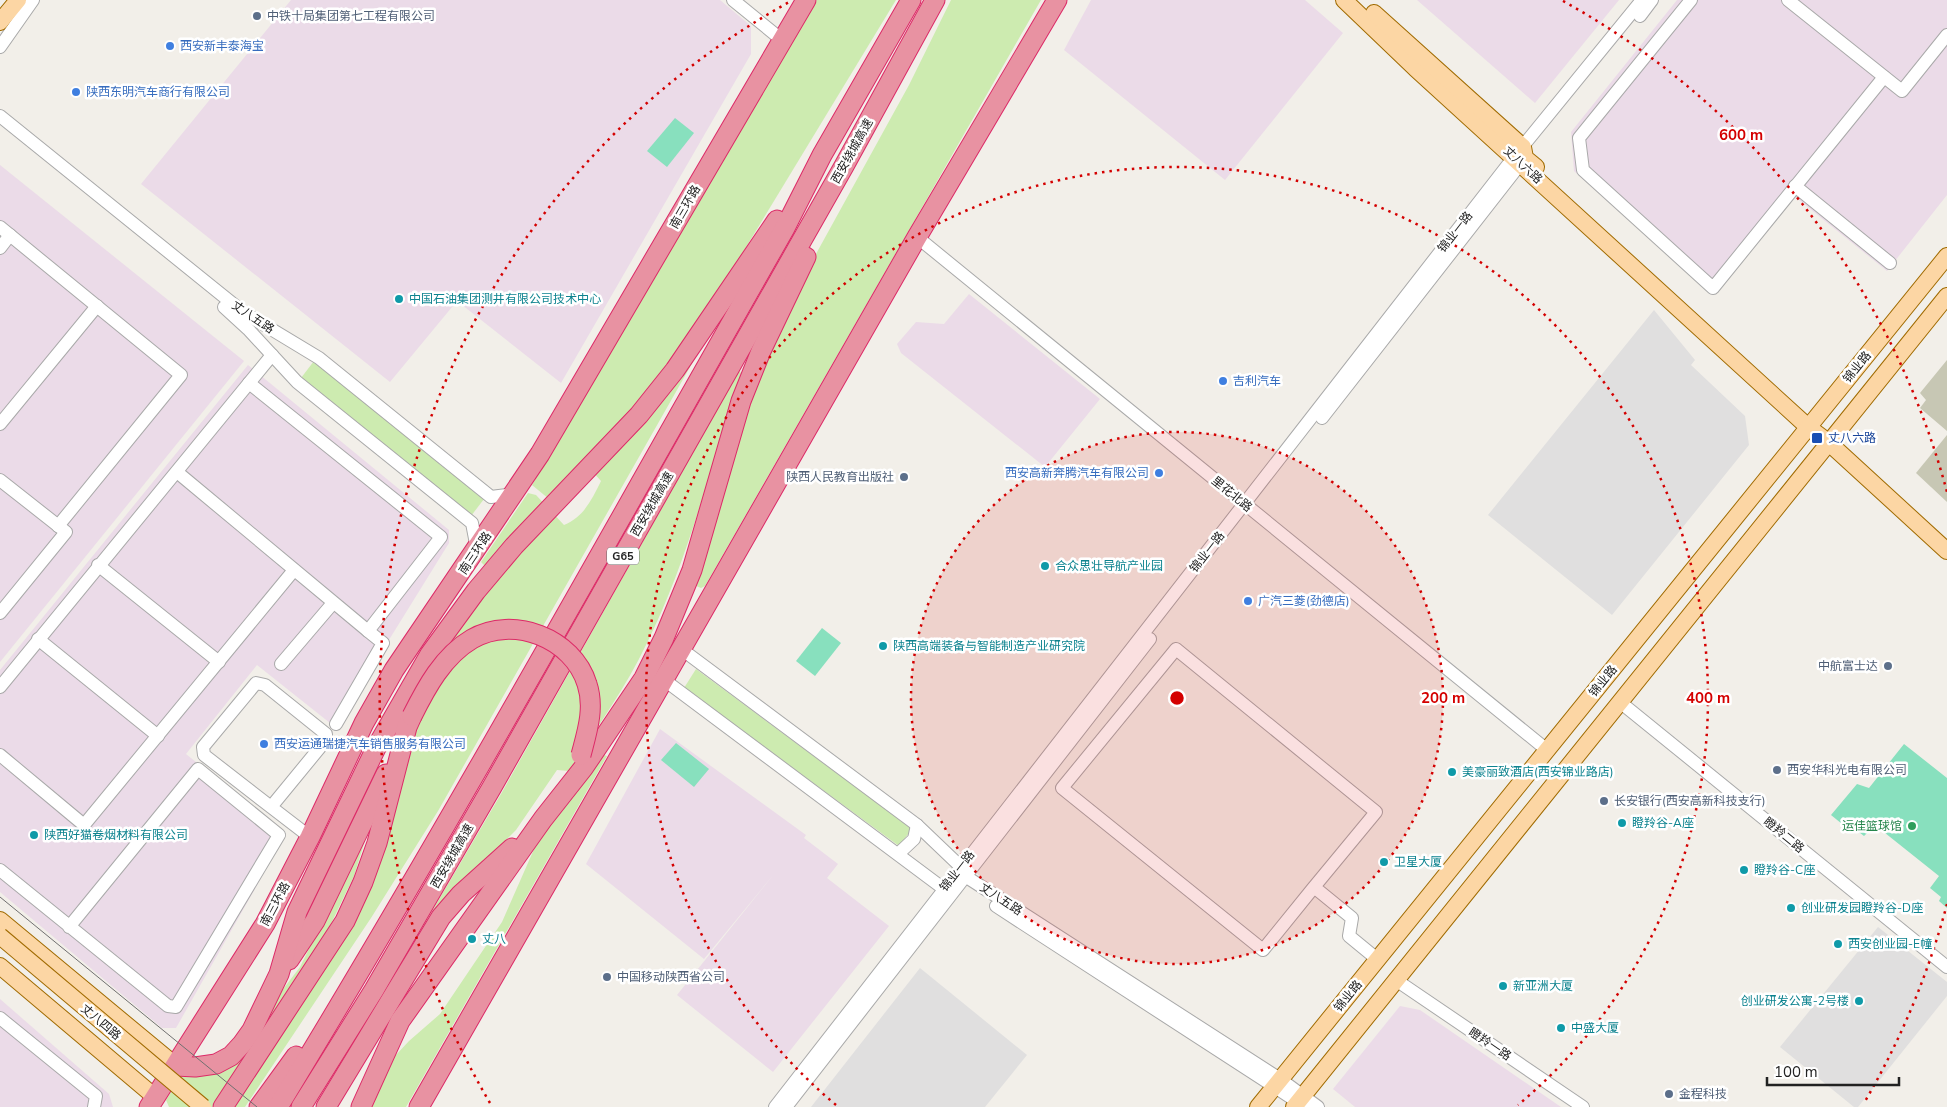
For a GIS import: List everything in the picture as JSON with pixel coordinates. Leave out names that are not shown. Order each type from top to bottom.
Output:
[{"type":"highway","name":"南三环路","points":[[154,1104],[265,924],[310,837],[364,724],[394,670],[515,494],[806,0]]},
{"type":"highway","name":"西安绕城高速","points":[[278,1107],[375,948],[475,776],[785,228],[822,155],[910,0]]},
{"type":"highway","name":"西安绕城高速","points":[[302,1107],[374,990],[492,786],[844,166],[935,0]]},
{"type":"highway","points":[[419,1107],[680,648],[1056,0]]},
{"type":"highway","points":[[176,1066],[196,1067],[216,1064],[231,1056],[252,1030],[279,974],[314,921],[405,718],[452,622],[514,546],[639,416],[675,370],[822,155]]},
{"type":"highway","points":[[354,1107],[400,1021],[582,761],[644,678],[664,638],[692,570],[741,401],[761,350],[817,232],[844,166]]},
{"type":"highway","points":[[223,1107],[326,952],[348,913],[377,843],[405,718],[437,672],[452,655],[472,639],[510,630],[526,630],[556,643],[575,662],[588,684],[590,722],[582,761],[507,853],[461,894],[442,917],[326,1107]]},
{"type":"highway","points":[[543,818],[566,779]]},
{"type":"highway","points":[[259,1107],[375,948]]},
{"type":"highway","points":[[361,1107],[400,1021]]},
{"type":"main road","points":[[0,8],[6,0]]},
{"type":"main road","points":[[0,22],[18,0]]},
{"type":"main road","points":[[1329,0],[1364,31],[1415,68]]},
{"type":"main road","name":"丈八六路","points":[[1344,0],[1439,70],[1521,156]]},
{"type":"main road","name":"丈八六路","points":[[1359,0],[1415,68],[1521,156],[1811,424],[1832,438],[1947,536]]},
{"type":"main road","points":[[1371,0],[1439,70]]},
{"type":"main road","name":"锦业路","points":[[1258,1107],[1947,256]]},
{"type":"main road","name":"锦业路","points":[[1300,1103],[1396,980],[1947,296]]},
{"type":"main road","name":"丈八六路","points":[[1832,438],[1947,551]]},
{"type":"main road","points":[[0,920],[176,1066]]},
{"type":"main road","name":"丈八四路","points":[[0,936],[203,1107]]},
{"type":"main road","name":"丈八四路","points":[[0,948],[188,1107]]},
{"type":"main road","points":[[0,966],[154,1104]]},
{"type":"street","points":[[0,47],[33,0]]},
{"type":"street","points":[[732,0],[782,40]]},
{"type":"street","name":"锦业一路","points":[[786,1107],[962,875],[1642,0]]},
{"type":"street","name":"锦业一路","points":[[1521,156],[1652,0]]},
{"type":"street","points":[[1691,0],[1580,138],[1583,170],[1713,288],[1884,77]]},
{"type":"street","points":[[1788,0],[1902,91],[1947,35]]},
{"type":"street","name":"丈八五路","points":[[0,116],[243,312],[319,358],[491,497],[515,494]]},
{"type":"street","name":"丈八五路","points":[[0,126],[232,314],[297,382],[472,523],[477,549]]},
{"type":"street","points":[[1795,186],[1890,263]]},
{"type":"street","points":[[0,227],[182,375],[58,526]]},
{"type":"street","points":[[0,248],[10,235]]},
{"type":"street","name":"里花北路","points":[[917,237],[1547,750]]},
{"type":"street","points":[[0,424],[97,306]]},
{"type":"street","points":[[0,687],[98,565],[272,355]]},
{"type":"street","points":[[249,383],[441,537],[368,631]]},
{"type":"street","points":[[177,472],[383,643],[336,724]]},
{"type":"street","points":[[0,480],[66,532],[0,613]]},
{"type":"street","points":[[98,565],[219,662]]},
{"type":"street","points":[[0,755],[84,825],[294,570]]},
{"type":"street","points":[[281,664],[333,602]]},
{"type":"street","points":[[38,640],[158,736]]},
{"type":"street","name":"丈八五路","points":[[680,648],[917,824],[962,875],[1277,1083],[1300,1103],[1318,1107]]},
{"type":"street","points":[[1176,649],[1376,812],[1314,887],[1263,950],[1062,788],[1176,649]]},
{"type":"street","points":[[663,679],[944,889],[962,875]]},
{"type":"street","points":[[271,807],[326,740],[326,734],[265,685],[256,683],[203,748],[204,754],[271,807],[310,837]]},
{"type":"street","name":"瞪羚二路","points":[[1620,702],[1947,967]]},
{"type":"street","points":[[0,870],[69,927],[168,1006],[176,1007],[279,834],[198,769],[69,927]]},
{"type":"street","points":[[898,854],[914,839],[917,824]]},
{"type":"street","points":[[1314,887],[1352,918],[1349,936],[1377,960]]},
{"type":"street","name":"锦业一路","points":[[775,1107],[944,889]]},
{"type":"street","name":"瞪羚一路","points":[[1396,980],[1583,1107]]},
{"type":"street","points":[[0,1018],[96,1096],[94,1107]]},
{"type":"shaded area","points":[[291,0],[720,0],[751,26],[751,54],[561,383],[457,301],[390,382],[141,184]]},
{"type":"shaded area","points":[[1091,0],[1305,0],[1343,33],[1225,180],[1064,50]]},
{"type":"shaded area","points":[[1417,0],[1619,0],[1535,103]]},
{"type":"shaded area","points":[[1677,0],[1947,0],[1947,195],[1887,271],[1794,196],[1712,295],[1574,171],[1571,132]]},
{"type":"shaded area","points":[[0,165],[244,361],[0,662]]},
{"type":"shaded area","points":[[969,294],[1100,399],[1045,467],[901,353],[897,344],[916,322],[944,324]]},
{"type":"shaded area","points":[[1654,310],[1695,360],[1691,365],[1745,416],[1749,445],[1612,615],[1488,515]]},
{"type":"shaded area","points":[[1947,360],[1947,431],[1920,408],[1926,400],[1920,393]]},
{"type":"shaded area","points":[[248,365],[449,530],[449,543],[335,727],[257,665],[186,754],[286,834],[176,1028],[162,1028],[0,892],[0,670]]},
{"type":"shaded area","points":[[1947,435],[1947,502],[1916,473]]},
{"type":"shaded area","points":[[660,729],[806,835],[804,838],[838,864],[827,878],[889,926],[773,1072],[677,995],[774,874],[704,959],[586,864]]},
{"type":"shaded area","points":[[1878,927],[1947,982],[1947,996],[1858,1107],[1854,1107],[1780,1047]]},
{"type":"shaded area","points":[[920,968],[1027,1055],[985,1107],[811,1107]]},
{"type":"shaded area","points":[[0,999],[109,1094],[113,1107],[0,1107]]},
{"type":"shaded area","points":[[1400,1006],[1420,1010],[1561,1107],[1355,1107],[1333,1089]]},
{"type":"green space","points":[[817,0],[896,0],[734,267],[658,382],[549,499],[532,485]]},
{"type":"green space","points":[[951,0],[1041,0],[705,586],[701,588],[694,585],[748,396],[800,283],[909,85]]},
{"type":"green space","points":[[675,118],[694,133],[667,167],[647,151]]},
{"type":"green space","points":[[694,360],[438,811],[371,918],[245,1107],[231,1107],[349,921],[409,695],[494,575],[481,562],[528,493],[536,495],[564,525],[577,517],[587,507],[601,481],[592,471],[688,361]]},
{"type":"green space","points":[[314,361],[484,499],[471,516],[301,378]]},
{"type":"green space","points":[[740,371],[742,376],[687,546],[661,612],[629,677],[569,771],[557,770],[516,830],[444,902],[414,942],[501,794]]},
{"type":"green space","points":[[822,628],[841,643],[815,676],[796,661]]},
{"type":"green space","points":[[696,669],[912,829],[899,846],[684,688]]},
{"type":"green space","points":[[676,743],[709,769],[694,787],[661,760]]},
{"type":"green space","name":"运佳篮球馆","points":[[1904,744],[1947,778],[1947,908],[1939,901],[1941,897],[1930,888],[1939,876],[1875,825],[1864,836],[1850,825],[1847,828],[1831,815],[1857,784],[1869,788]]},
{"type":"green space","points":[[598,753],[607,756],[406,1107],[371,1107],[395,1056],[440,1014],[502,922],[535,847]]},
{"type":"green space","points":[[370,825],[354,876],[326,934],[212,1107],[169,1107],[166,1100],[183,1074],[205,1075],[274,1001],[300,967]]},
{"type":"tram line","points":[[0,897],[257,1107]]},
{"type":"place","name":"中铁十局集团第七工程有限公司","points":[[257,16]]},
{"type":"place","name":"西安新丰泰海宝","points":[[170,46]]},
{"type":"place","name":"陕西东明汽车商行有限公司","points":[[76,92]]},
{"type":"place","name":"中国石油集团测井有限公司技术中心","points":[[399,299]]},
{"type":"place","name":"吉利汽车","points":[[1223,381]]},
{"type":"place","name":"丈八六路","points":[[1817,438]]},
{"type":"place","name":"西安高新奔腾汽车有限公司","points":[[1159,473]]},
{"type":"place","name":"陕西人民教育出版社","points":[[904,477]]},
{"type":"place","name":"合众思壮导航产业园","points":[[1045,566]]},
{"type":"place","name":"广汽三菱(劲德店)","points":[[1248,601]]},
{"type":"place","name":"陕西高端装备与智能制造产业研究院","points":[[883,646]]},
{"type":"place","name":"中航富士达","points":[[1888,666]]},
{"type":"place","name":"西安运通瑞捷汽车销售服务有限公司","points":[[264,744]]},
{"type":"place","name":"西安华科光电有限公司","points":[[1777,770]]},
{"type":"place","name":"美豪丽致酒店(西安锦业路店)","points":[[1452,772]]},
{"type":"place","name":"长安银行(西安高新科技支行)","points":[[1604,801]]},
{"type":"place","name":"瞪羚谷-A座","points":[[1622,823]]},
{"type":"place","name":"运佳篮球馆","points":[[1912,826]]},
{"type":"place","name":"陕西好猫卷烟材料有限公司","points":[[34,835]]},
{"type":"place","name":"卫星大厦","points":[[1384,862]]},
{"type":"place","name":"瞪羚谷-C座","points":[[1744,870]]},
{"type":"place","name":"创业研发园瞪羚谷-D座","points":[[1791,908]]},
{"type":"place","name":"丈八","points":[[472,939]]},
{"type":"place","name":"西安创业园-E幢","points":[[1838,944]]},
{"type":"place","name":"中国移动陕西省公司","points":[[607,977]]},
{"type":"place","name":"新亚洲大厦","points":[[1503,986]]},
{"type":"place","name":"创业研发公寓-2号楼","points":[[1859,1001]]},
{"type":"place","name":"中盛大厦","points":[[1561,1028]]},
{"type":"place","name":"金程科技","points":[[1669,1094]]}]
